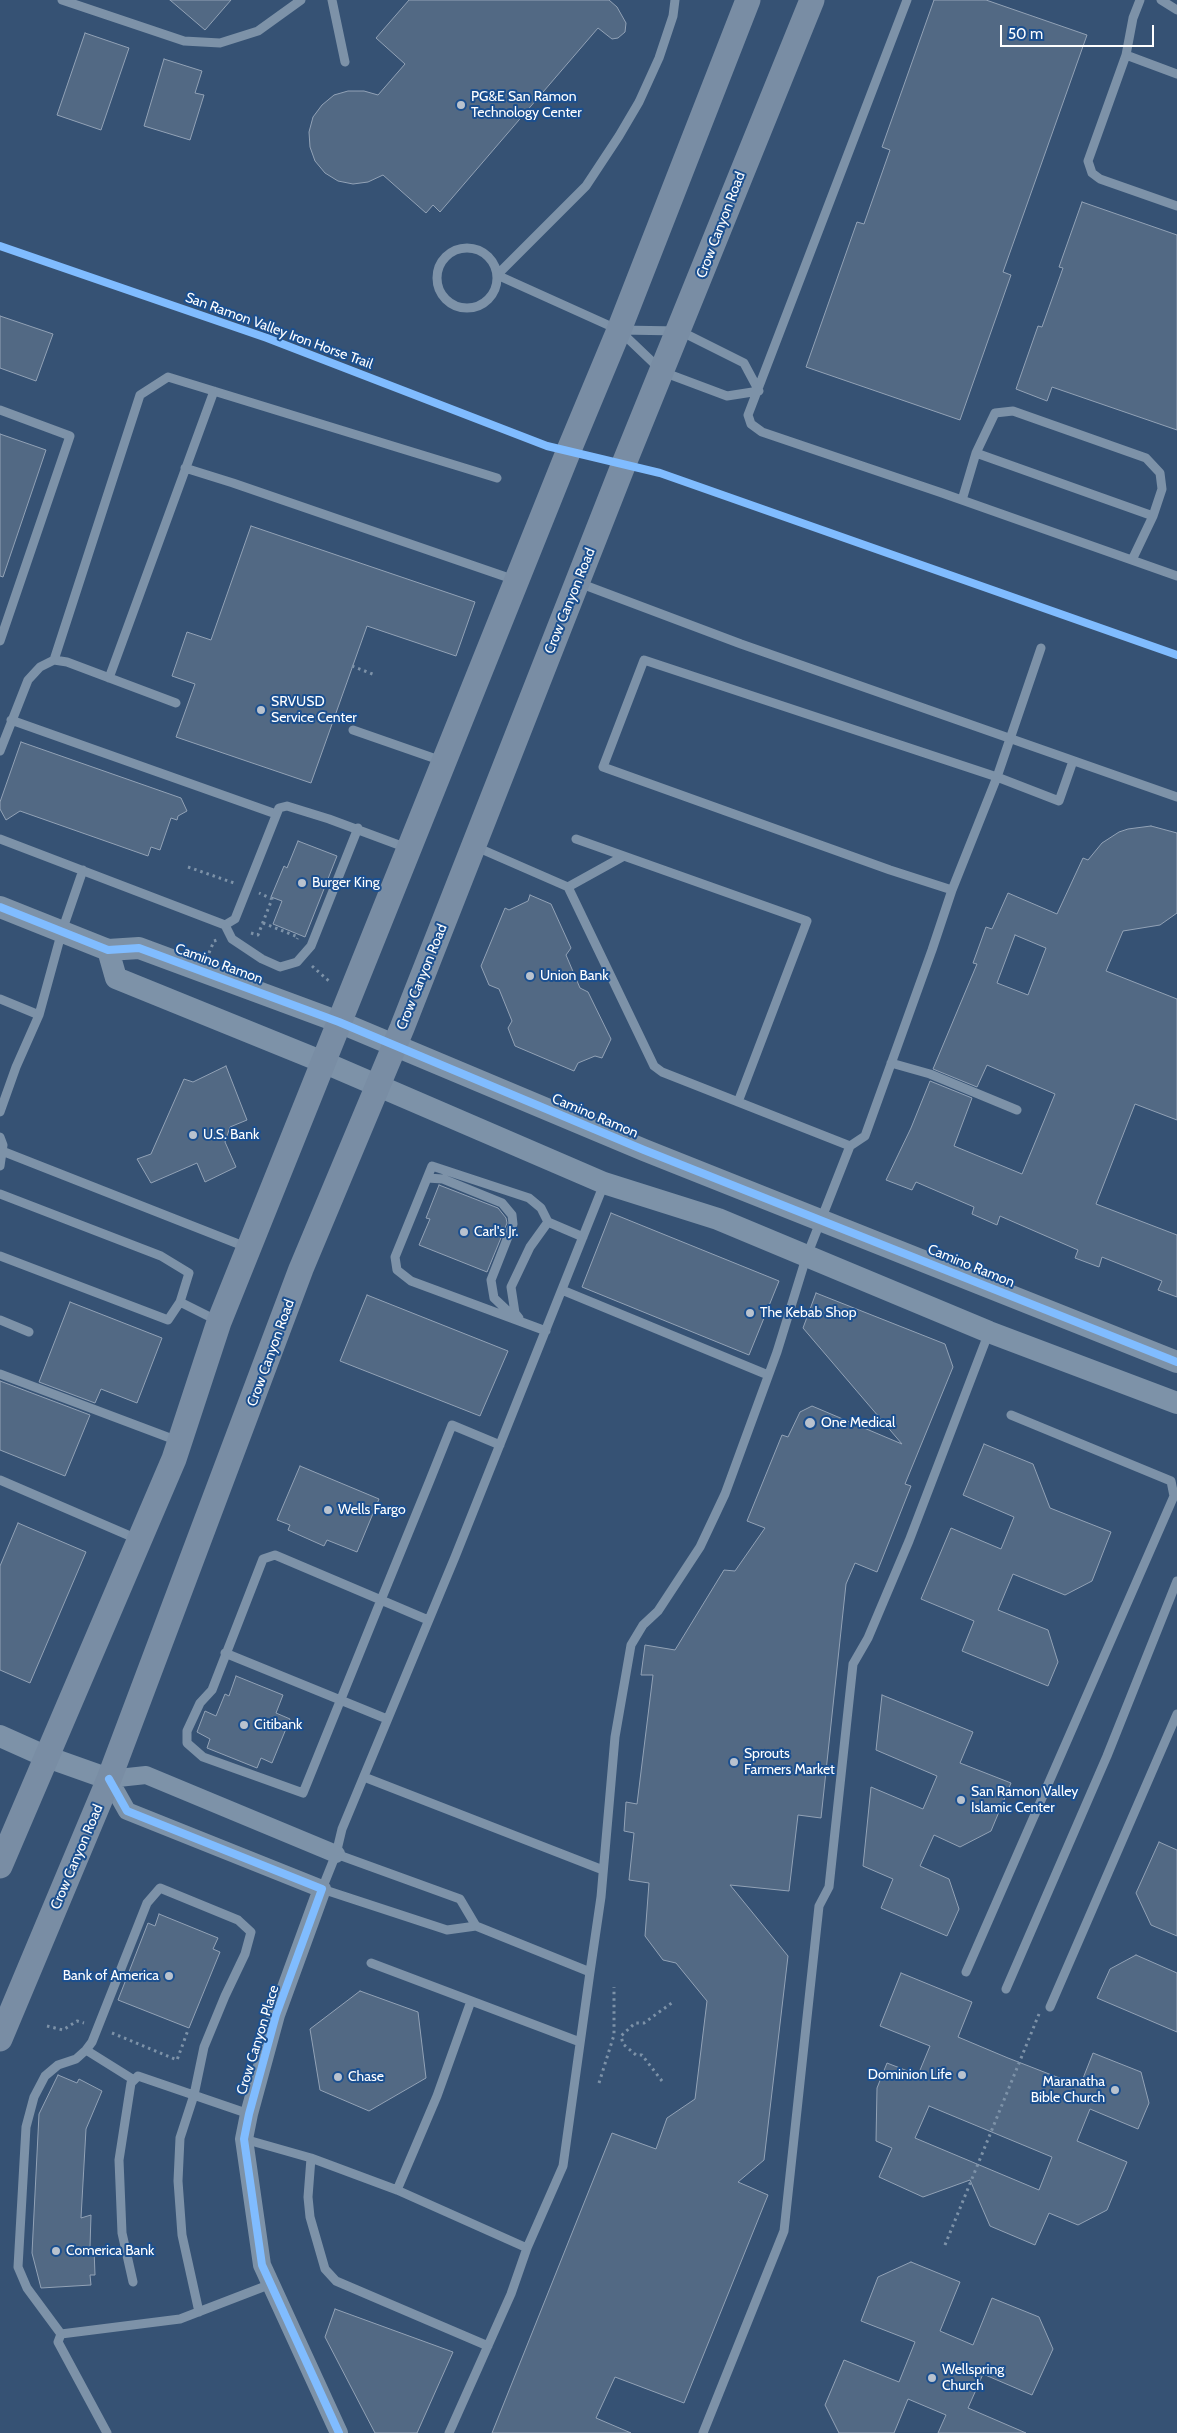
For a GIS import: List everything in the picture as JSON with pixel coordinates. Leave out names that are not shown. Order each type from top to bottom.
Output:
[{"type":"main road","points":[[0,1866],[180,1441],[219,1322],[619,330],[748,0]]},
{"type":"main road","name":"Crow Canyon Road","points":[[0,2039],[110,1779],[301,1269],[394,1046],[496,786],[812,0]]},
{"type":"street","name":"Camino Ramon","points":[[0,907],[108,950],[139,948],[339,1022],[644,1150],[822,1219],[1177,1362]]},
{"type":"street","points":[[108,950],[116,978],[323,1062],[604,1184],[718,1219],[806,1258],[989,1332],[1177,1403]]},
{"type":"street","points":[[0,1736],[47,1757],[110,1779],[146,1775],[336,1854]]},
{"type":"street","points":[[110,1779],[127,1811],[322,1889]]},
{"type":"street","name":"Crow Canyon Place","points":[[322,1889],[276,2016],[244,2139],[262,2265],[339,2433]]},
{"type":"lane","points":[[62,0],[85,4],[184,41],[220,43],[258,31],[301,0]]},
{"type":"lane","points":[[332,0],[345,62]]},
{"type":"lane","points":[[675,0],[673,16],[659,58],[639,102],[586,186],[497,275],[496,285],[489,298],[477,307],[457,307],[448,302],[442,296],[437,278],[444,259],[460,249],[471,248],[484,254],[494,265],[497,275],[619,330],[662,372],[726,396],[759,391]]},
{"type":"lane","points":[[907,0],[759,391],[748,415],[751,424],[762,432],[1177,576]]},
{"type":"lane","points":[[1140,0],[1133,18],[1126,55],[1088,161],[1092,173],[1100,179],[1177,206]]},
{"type":"lane","points":[[1161,0],[1177,10]]},
{"type":"lane","points":[[1126,55],[1177,74]]},
{"type":"lane","points":[[619,330],[680,331],[744,363],[759,391]]},
{"type":"lane","points":[[54,660],[140,395],[168,377],[497,478]]},
{"type":"lane","points":[[109,678],[214,391]]},
{"type":"lane","points":[[0,410],[70,436],[0,641]]},
{"type":"lane","points":[[962,500],[976,453],[995,413],[1013,410],[1138,454],[1146,458],[1160,473],[1162,489],[1153,516],[1132,560]]},
{"type":"lane","points":[[976,453],[1153,516]]},
{"type":"lane","points":[[185,468],[234,483],[518,581]]},
{"type":"lane","points":[[578,583],[741,644],[1177,797]]},
{"type":"lane","points":[[448,2433],[511,2294],[527,2248],[563,2166],[603,1870],[615,1736],[630,1645],[643,1624],[658,1611],[700,1547],[725,1494],[768,1375],[806,1258],[850,1146],[865,1136],[952,890],[1011,739],[1041,648]]},
{"type":"lane","points":[[0,751],[28,680],[40,667],[54,660],[67,662],[176,703]]},
{"type":"lane","points":[[952,890],[890,870],[603,767],[644,660],[997,777],[1059,801],[1073,761]]},
{"type":"lane","points":[[11,720],[276,814]]},
{"type":"lane","points":[[353,730],[444,762]]},
{"type":"lane","points":[[0,839],[225,924],[235,920],[279,808],[287,806],[358,828],[410,849]]},
{"type":"lane","points":[[225,924],[232,939],[262,959],[280,967],[298,962],[311,946],[358,828]]},
{"type":"lane","points":[[576,839],[806,921],[738,1102]]},
{"type":"lane","points":[[474,846],[568,886],[654,1066],[662,1072],[850,1146]]},
{"type":"lane","points":[[568,886],[624,856]]},
{"type":"lane","points":[[0,1112],[16,1067],[39,1015],[62,931],[84,870]]},
{"type":"lane","points":[[0,999],[39,1015]]},
{"type":"lane","points":[[892,1063],[930,1074],[1017,1110]]},
{"type":"lane","points":[[0,1137],[3,1145],[0,1166]]},
{"type":"lane","points":[[2,1151],[249,1248]]},
{"type":"lane","points":[[546,1331],[411,1281],[397,1270],[395,1257],[432,1166],[529,1198],[542,1208],[548,1222],[583,1237]]},
{"type":"lane","points":[[427,1178],[442,1179],[502,1203],[512,1215],[513,1224],[491,1280],[491,1290],[502,1308],[522,1322]]},
{"type":"lane","points":[[590,1972],[476,1926],[447,1930],[322,1889],[336,1854],[342,1829],[500,1445],[604,1184]]},
{"type":"lane","points":[[0,1194],[161,1256],[189,1273],[180,1302],[168,1320],[0,1256]]},
{"type":"lane","points":[[522,1322],[515,1313],[511,1287],[530,1247],[548,1222]]},
{"type":"lane","points":[[562,1290],[768,1375]]},
{"type":"lane","points":[[180,1302],[219,1322]]},
{"type":"lane","points":[[0,1320],[29,1332]]},
{"type":"lane","points":[[703,2433],[784,2231],[819,1906],[829,1888],[853,1664],[868,1638],[905,1550],[989,1332]]},
{"type":"lane","points":[[0,1374],[180,1441]]},
{"type":"lane","points":[[966,1972],[1174,1496],[1171,1481],[1011,1415]]},
{"type":"lane","points":[[428,1620],[381,1600],[275,1554],[263,1559],[212,1690],[200,1703],[187,1731],[188,1742],[193,1750],[203,1757],[303,1793],[340,1700],[381,1600],[452,1425],[500,1445]]},
{"type":"lane","points":[[0,1480],[139,1540]]},
{"type":"lane","points":[[1006,1988],[1107,1756],[1177,1581]]},
{"type":"lane","points":[[225,1653],[388,1719]]},
{"type":"lane","points":[[1050,2007],[1177,1714]]},
{"type":"lane","points":[[364,1777],[603,1870]]},
{"type":"lane","points":[[336,1854],[460,1899],[476,1926]]},
{"type":"lane","points":[[61,2334],[27,2288],[18,2267],[26,2127],[34,2097],[45,2076],[58,2065],[76,2059],[92,2042],[147,1902],[160,1888],[238,1920],[251,1932],[246,1954],[225,1996],[204,2047],[194,2095],[180,2138],[178,2181],[182,2235],[199,2312]]},
{"type":"lane","points":[[372,1963],[580,2042]]},
{"type":"lane","points":[[397,2190],[437,2096],[471,2001]]},
{"type":"lane","points":[[86,2050],[134,2080]]},
{"type":"lane","points":[[134,2282],[122,2233],[119,2160],[131,2083],[138,2076],[249,2114]]},
{"type":"lane","points":[[244,2139],[311,2158],[397,2190],[527,2248]]},
{"type":"lane","points":[[311,2158],[308,2197],[310,2217],[325,2269],[336,2281],[488,2346]]},
{"type":"lane","points":[[61,2334],[180,2319],[271,2284]]},
{"type":"lane","points":[[61,2334],[58,2342],[107,2433]]},
{"type":"path","points":[[352,666],[375,675]]},
{"type":"path","points":[[188,867],[247,888]]},
{"type":"path","points":[[599,2083],[614,2035],[614,1987]]},
{"type":"path","points":[[662,2081],[642,2055],[636,2055],[623,2044],[621,2036],[626,2029],[635,2023],[644,2023],[673,2002]]},
{"type":"path","points":[[945,2245],[1040,2014]]},
{"type":"path","points":[[47,2026],[63,2030],[77,2021],[84,2022]]},
{"type":"path","points":[[112,2033],[177,2060],[188,2030]]},
{"type":"path","points":[[614,2035],[621,2036]]},
{"type":"building","points":[[170,0],[231,0],[205,30]]},
{"type":"building","name":"PG&E San Ramon Technology Center","points":[[409,0],[609,0],[617,7],[626,23],[625,32],[618,38],[612,39],[598,28],[440,212],[433,205],[426,213],[383,175],[368,182],[353,184],[338,181],[325,173],[315,161],[310,147],[309,132],[313,117],[322,105],[334,95],[348,91],[364,91],[378,95],[405,64],[376,38]]},
{"type":"building","points":[[934,0],[986,0],[1087,35],[1003,272],[1011,275],[960,420],[806,367],[857,222],[864,224],[890,150],[882,147]]},
{"type":"building","points":[[85,33],[129,48],[101,130],[57,115]]},
{"type":"building","points":[[164,59],[202,71],[195,93],[204,95],[190,140],[144,126]]},
{"type":"building","points":[[1082,202],[1177,235],[1177,430],[1052,387],[1047,401],[1016,389],[1038,326],[1042,327],[1063,268],[1059,267]]},
{"type":"building","points":[[0,316],[53,334],[36,381],[0,368]]},
{"type":"building","points":[[0,434],[46,450],[3,577],[0,576]]},
{"type":"building","points":[[251,526],[475,602],[456,656],[367,626],[311,783],[176,737],[195,684],[172,676],[187,632],[211,640]]},
{"type":"building","points":[[21,742],[181,798],[187,811],[178,816],[177,820],[171,818],[160,850],[151,847],[148,856],[20,811],[6,820],[0,809],[0,802]]},
{"type":"building","points":[[1151,826],[1177,833],[1177,913],[1160,925],[1123,931],[1106,971],[1177,999],[1177,1120],[1135,1104],[1096,1204],[1177,1235],[1177,1297],[1158,1290],[1162,1281],[1102,1257],[1099,1267],[1075,1258],[1078,1250],[1000,1216],[997,1225],[972,1214],[974,1207],[916,1182],[912,1190],[886,1180],[911,1128],[930,1081],[972,1098],[954,1146],[1022,1174],[1055,1094],[987,1065],[977,1087],[933,1069],[977,964],[973,963],[986,927],[992,929],[1008,893],[1057,914],[1083,858],[1088,860],[1102,843],[1119,832]],"holes":[[[1015,935],[1046,948],[1028,995],[997,983]]]},
{"type":"building","name":"Burger King","points":[[298,841],[337,856],[305,937],[273,924],[282,901],[271,897],[284,866],[287,868]]},
{"type":"building","name":"Union Bank","points":[[530,895],[551,904],[571,948],[566,955],[580,988],[588,992],[611,1039],[602,1058],[595,1056],[578,1063],[574,1071],[515,1046],[508,1028],[512,1021],[499,989],[489,985],[481,966],[505,908],[509,910],[528,901]]},
{"type":"building","name":"U.S. Bank","points":[[226,1066],[247,1120],[230,1127],[225,1142],[236,1167],[205,1182],[197,1163],[151,1183],[137,1159],[151,1154],[184,1079],[193,1082]]},
{"type":"building","name":"Carl's Jr.","points":[[439,1185],[498,1208],[506,1218],[507,1223],[487,1272],[419,1245],[430,1219],[426,1218]]},
{"type":"building","points":[[611,1213],[779,1281],[749,1355],[582,1287]]},
{"type":"building","points":[[816,1293],[945,1344],[953,1367],[905,1484],[911,1486],[877,1572],[855,1563],[846,1584],[821,1818],[798,1815],[789,1891],[730,1885],[788,1956],[764,2160],[738,2182],[768,2195],[684,2403],[615,2377],[596,2418],[631,2433],[492,2433],[612,2133],[656,2149],[667,2118],[695,2099],[707,2001],[676,1963],[663,1960],[645,1936],[649,1883],[629,1880],[634,1833],[624,1831],[626,1802],[637,1804],[653,1675],[641,1675],[645,1645],[675,1650],[724,1570],[735,1571],[765,1528],[747,1521],[782,1435],[788,1437],[800,1412],[812,1406],[902,1444],[803,1328]]},
{"type":"building","points":[[367,1295],[508,1351],[480,1416],[340,1361]]},
{"type":"building","points":[[70,1302],[162,1338],[137,1403],[101,1389],[95,1403],[39,1382]]},
{"type":"building","points":[[0,1381],[90,1415],[65,1476],[0,1450]]},
{"type":"building","points":[[984,1444],[1033,1464],[1050,1508],[1111,1532],[1092,1581],[1065,1595],[1013,1574],[998,1610],[1048,1630],[1058,1662],[1048,1686],[962,1651],[974,1621],[921,1599],[951,1528],[1001,1549],[1014,1517],[963,1495]]},
{"type":"building","name":"Wells Fargo","points":[[300,1466],[379,1499],[357,1552],[327,1540],[324,1546],[288,1530],[290,1525],[277,1520]]},
{"type":"building","points":[[18,1523],[86,1552],[30,1683],[0,1670],[0,1566]]},
{"type":"building","name":"Citibank","points":[[236,1676],[283,1695],[276,1713],[290,1719],[272,1763],[261,1758],[257,1768],[207,1748],[210,1739],[197,1732],[205,1711],[216,1716],[225,1694],[229,1696]]},
{"type":"building","points":[[882,1695],[973,1732],[960,1763],[1011,1783],[991,1831],[960,1847],[934,1835],[920,1866],[949,1879],[959,1909],[947,1936],[881,1908],[893,1879],[863,1866],[871,1787],[923,1809],[937,1776],[876,1750]]},
{"type":"building","points":[[1159,1842],[1177,1850],[1177,1936],[1151,1925],[1136,1893]]},
{"type":"building","name":"Bank of America","points":[[159,1914],[218,1938],[213,1949],[220,1952],[189,2028],[118,2000],[148,1923],[155,1926]]},
{"type":"building","points":[[1136,1955],[1177,1973],[1177,2032],[1097,1998],[1110,1969]]},
{"type":"building","points":[[901,1973],[972,2002],[958,2037],[1008,2058],[1080,2086],[1093,2053],[1141,2072],[1149,2103],[1138,2129],[1090,2109],[1077,2141],[1127,2162],[1107,2210],[1078,2225],[1049,2213],[1035,2245],[990,2226],[970,2180],[923,2197],[879,2177],[892,2148],[876,2141],[877,2088],[887,2063],[918,2075],[930,2046],[880,2026]],"holes":[[[929,2106],[1052,2157],[1039,2190],[915,2138]]]},
{"type":"building","points":[[360,1991],[418,2012],[426,2078],[369,2111],[320,2090],[310,2029]]},
{"type":"building","points":[[58,2075],[77,2083],[79,2079],[102,2091],[86,2129],[81,2218],[91,2215],[90,2247],[94,2249],[95,2275],[90,2275],[91,2285],[41,2288],[32,2253],[39,2114]]},
{"type":"building","points":[[911,2262],[960,2282],[940,2331],[973,2345],[992,2298],[1039,2317],[1053,2349],[1032,2395],[983,2374],[968,2408],[1026,2433],[938,2433],[946,2415],[908,2399],[894,2433],[839,2433],[825,2405],[844,2360],[899,2382],[915,2342],[861,2321],[878,2277]]},
{"type":"building","points":[[335,2309],[453,2352],[417,2433],[375,2433],[325,2337]]},
{"type":"cycle path","name":"San Ramon Valley Iron Horse Trail","points":[[0,246],[267,338],[547,446],[660,473],[1177,655]]},
{"type":"cycle path","points":[[0,907],[108,950],[139,948],[339,1022],[644,1150],[1177,1362]]},
{"type":"cycle path","points":[[109,1779],[127,1811],[322,1889],[276,2015],[244,2139],[262,2265],[339,2433]]},
{"type":"place","name":"PG&E San Ramon Technology Center","points":[[461,105]]},
{"type":"place","name":"SRVUSD Service Center","points":[[261,710]]},
{"type":"place","name":"Burger King","points":[[302,883]]},
{"type":"place","name":"Union Bank","points":[[530,976]]},
{"type":"place","name":"U.S. Bank","points":[[193,1135]]},
{"type":"place","name":"Carl's Jr.","points":[[464,1232]]},
{"type":"place","name":"The Kebab Shop","points":[[750,1313]]},
{"type":"place","name":"One Medical","points":[[810,1423]]},
{"type":"place","name":"Wells Fargo","points":[[328,1510]]},
{"type":"place","name":"Citibank","points":[[244,1725]]},
{"type":"place","name":"Sprouts Farmers Market","points":[[734,1762]]},
{"type":"place","name":"San Ramon Valley Islamic Center","points":[[961,1800]]},
{"type":"place","name":"Bank of America","points":[[169,1976]]},
{"type":"place","name":"Dominion Life","points":[[962,2075]]},
{"type":"place","name":"Chase","points":[[338,2077]]},
{"type":"place","name":"Maranatha Bible Church","points":[[1115,2090]]},
{"type":"place","name":"Comerica Bank","points":[[56,2251]]},
{"type":"place","name":"Wellspring Church","points":[[932,2378]]}]
